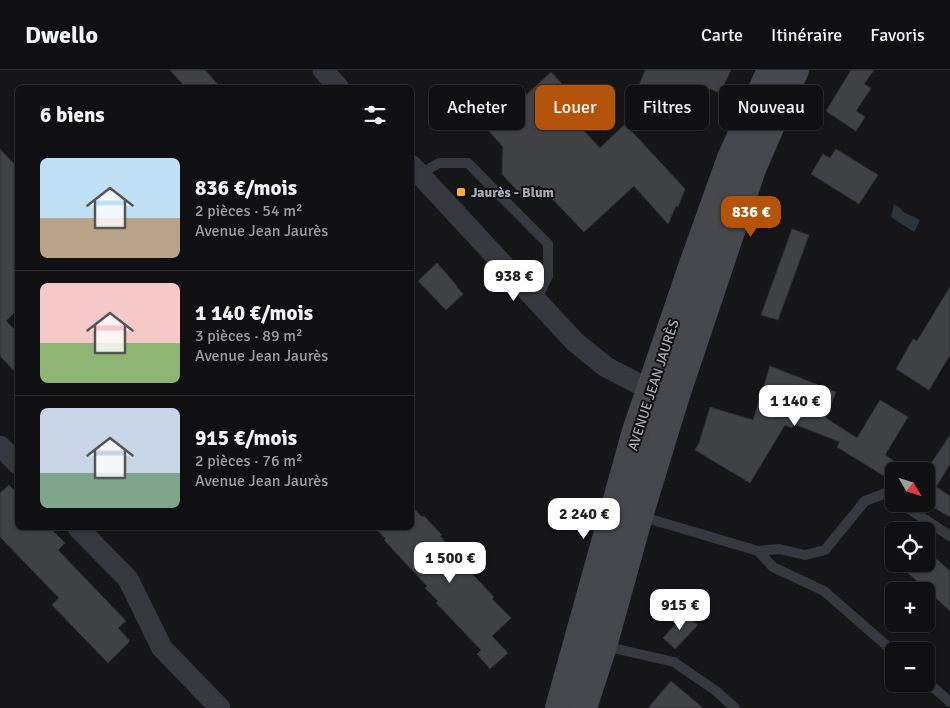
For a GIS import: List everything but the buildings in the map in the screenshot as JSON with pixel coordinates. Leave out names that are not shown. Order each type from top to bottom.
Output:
[{"type":"main road","name":"AVENUE JEAN JAURÈS","points":[[583,708],[603,646],[639,516],[663,391],[692,267],[731,158],[771,70]]},
{"type":"main road","name":"AVENUE JEAN JAURÈS","points":[[559,708],[636,431],[663,391],[752,169],[795,70]]},
{"type":"street","points":[[323,70],[336,85]]},
{"type":"street","points":[[416,170],[575,342],[606,367],[641,385],[663,391]]},
{"type":"street","points":[[0,446],[15,461]]},
{"type":"street","points":[[80,530],[128,579],[162,648],[220,708]]},
{"type":"lane","points":[[416,170],[439,163],[468,163],[548,244],[548,276],[536,300]]},
{"type":"lane","points":[[639,516],[758,551],[779,550],[805,555],[825,550],[865,501],[885,493]]},
{"type":"lane","points":[[914,512],[950,536]]},
{"type":"lane","points":[[758,551],[773,567],[824,591],[885,644]]},
{"type":"lane","points":[[603,646],[674,662],[716,691],[735,708]]},
{"type":"lane","points":[[935,689],[950,702]]},
{"type":"shaded area","points":[[894,204],[903,212],[920,220],[914,232],[891,217]]},
{"type":"place","name":"Jaurès - Blum","points":[[461,192]]}]
